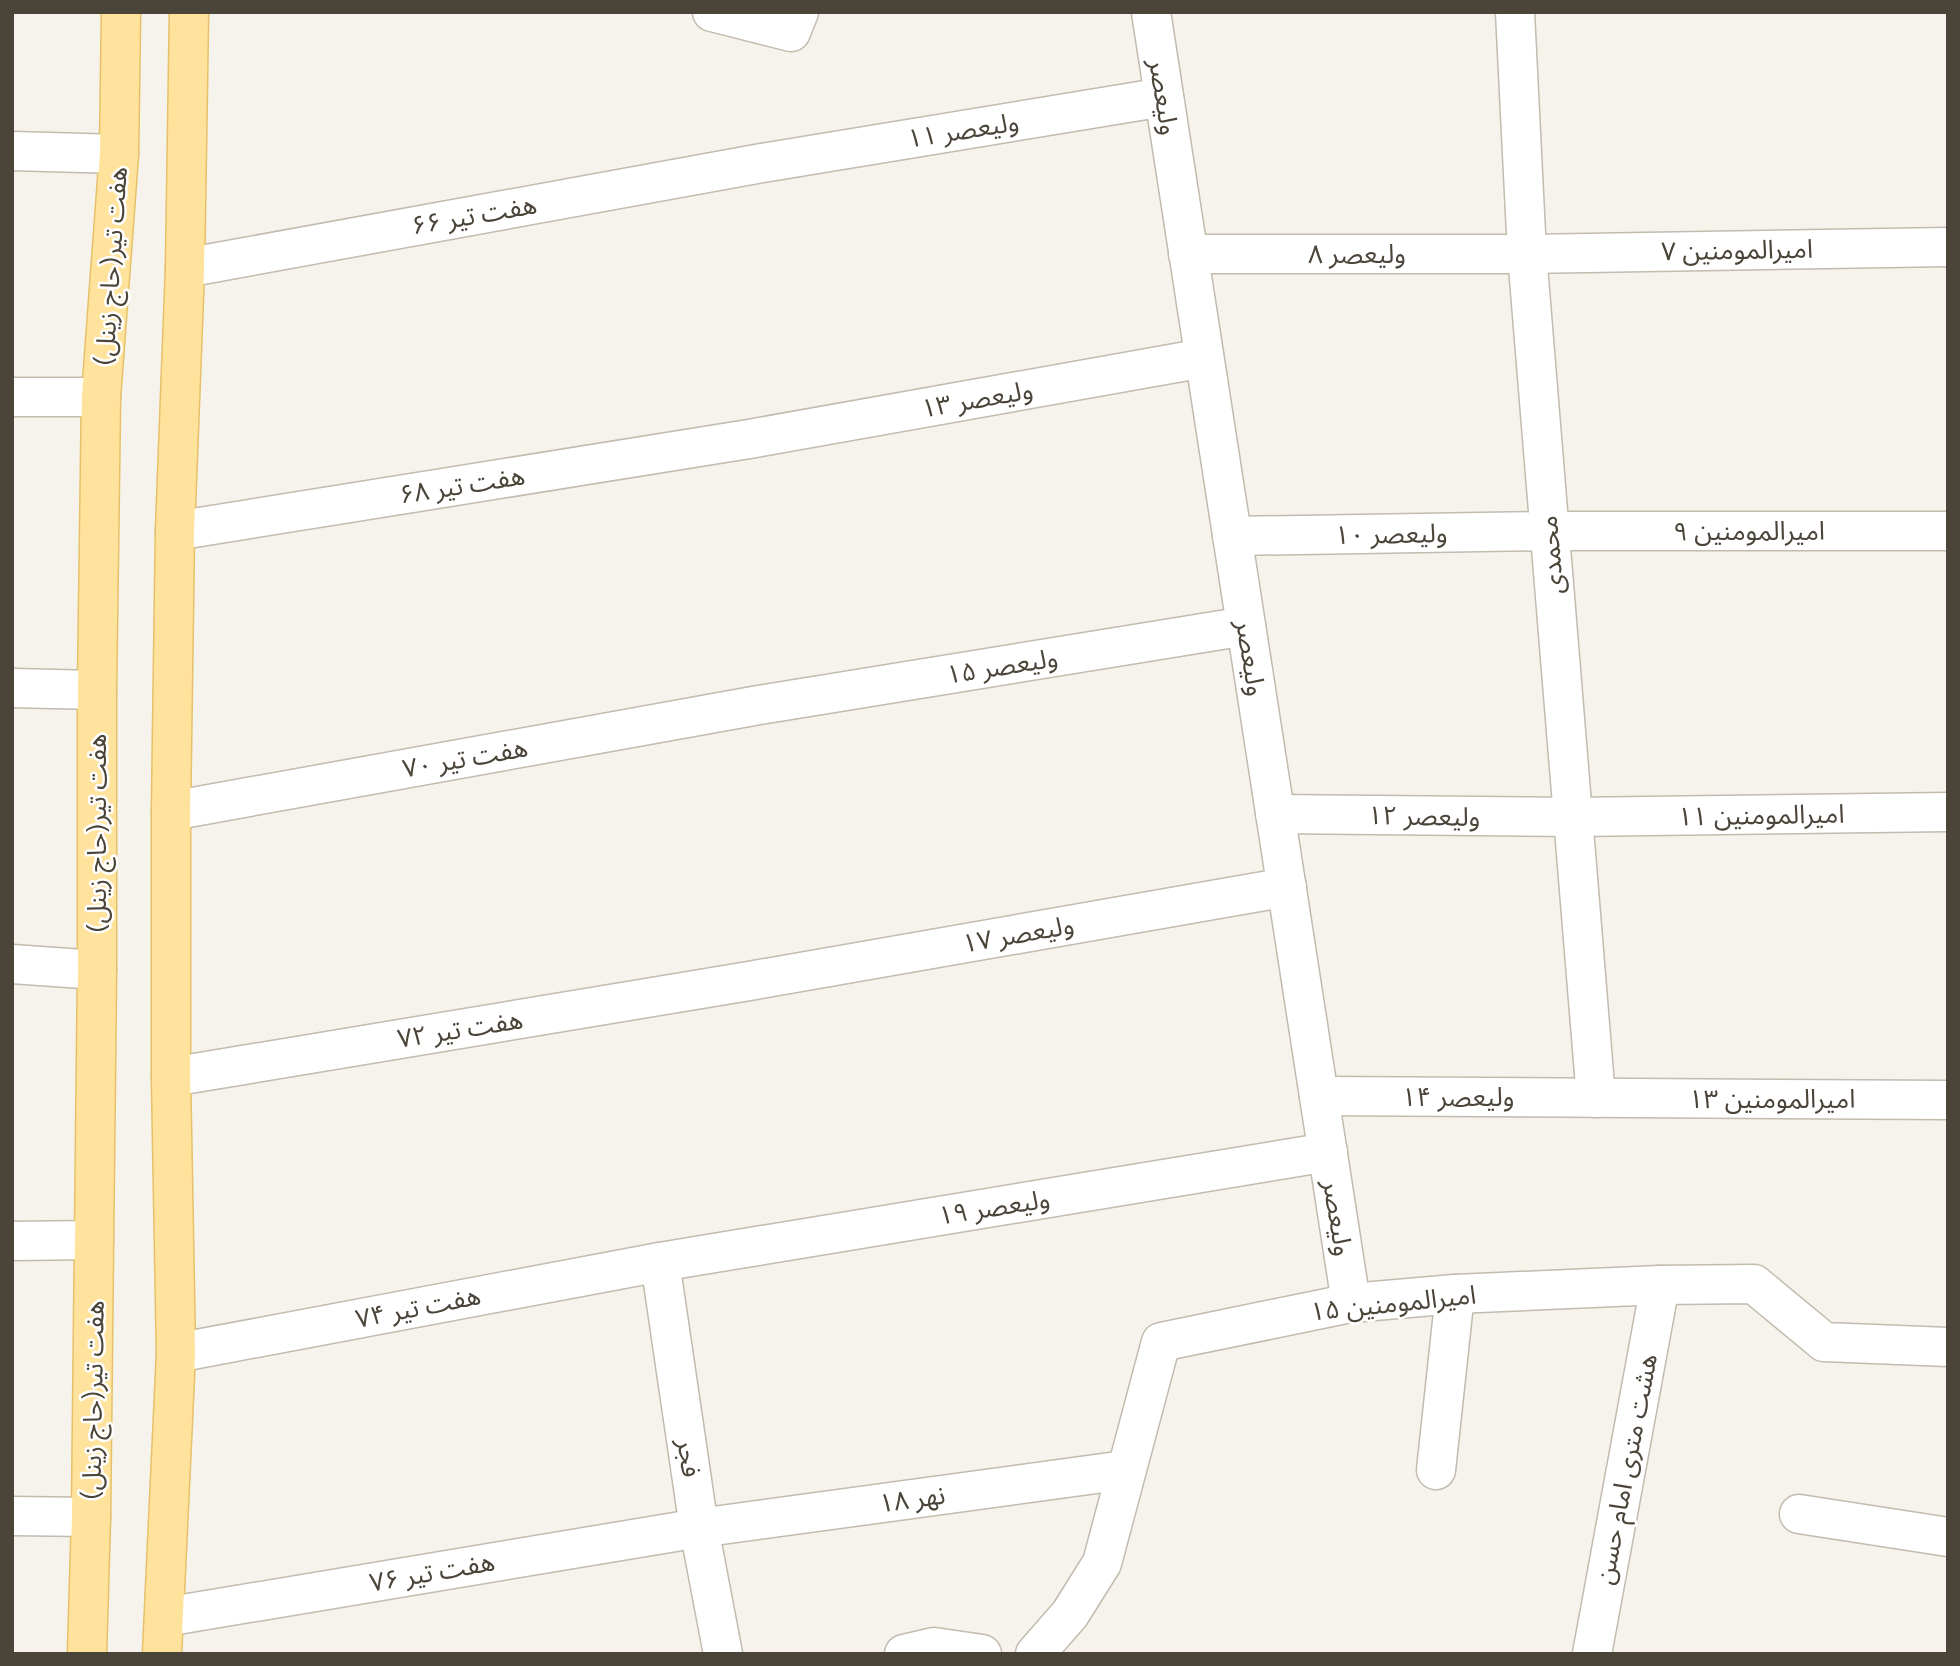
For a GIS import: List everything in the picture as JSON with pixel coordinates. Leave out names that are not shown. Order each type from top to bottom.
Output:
[{"type":"main road","name":"هفت تیر(حاج زینل)","points":[[87,1654],[92,1517],[97,690],[102,397],[119,154],[121,12]]},
{"type":"main road","points":[[164,1636],[176,1353],[171,1077],[171,811],[175,531],[185,268],[189,12]]},
{"type":"street","points":[[712,12],[792,32],[799,12]]},
{"type":"street","name":"ولیعصر","points":[[1151,12],[1351,1303]]},
{"type":"street","name":"محمدی","points":[[1515,12],[1527,254],[1596,1098]]},
{"type":"street","name":"ولیعصر ۱۱","points":[[762,163],[1164,97]]},
{"type":"street","points":[[12,151],[119,154]]},
{"type":"street","name":"هفت تیر ۶۶","points":[[185,268],[762,163]]},
{"type":"street","name":"امیرالمومنین ۷","points":[[1527,254],[1948,247]]},
{"type":"street","name":"ولیعصر ۸","points":[[1188,254],[1527,254]]},
{"type":"street","name":"ولیعصر ۱۳","points":[[749,439],[1204,358]]},
{"type":"street","points":[[12,397],[102,397]]},
{"type":"street","name":"هفت تیر ۶۸","points":[[175,531],[749,439]]},
{"type":"street","name":"امیرالمومنین ۹","points":[[1549,531],[1948,531]]},
{"type":"street","name":"ولیعصر ۱۰","points":[[1232,536],[1549,531]]},
{"type":"street","name":"ولیعصر ۱۵","points":[[759,705],[1246,626]]},
{"type":"street","points":[[12,688],[97,690]]},
{"type":"street","name":"هفت تیر ۷۰","points":[[171,811],[759,705]]},
{"type":"street","name":"امیرالمومنین ۱۱","points":[[1573,817],[1948,812]]},
{"type":"street","name":"ولیعصر ۱۲","points":[[1275,814],[1573,817]]},
{"type":"street","name":"ولیعصر ۱۷","points":[[748,981],[1287,887]]},
{"type":"street","points":[[12,964],[97,970]]},
{"type":"street","name":"هفت تیر ۷۲","points":[[171,1077],[748,981]]},
{"type":"street","name":"ولیعصر ۱۴","points":[[1319,1096],[1596,1098]]},
{"type":"street","name":"امیرالمومنین ۱۳","points":[[1596,1098],[1948,1100]]},
{"type":"street","name":"ولیعصر ۱۹","points":[[660,1262],[1328,1152]]},
{"type":"street","points":[[12,1241],[94,1240]]},
{"type":"street","name":"هفت تیر ۷۴","points":[[176,1353],[660,1262]]},
{"type":"street","name":"فجر","points":[[660,1262],[699,1528],[723,1654]]},
{"type":"street","name":"امیرالمومنین ۱۵","points":[[1034,1654],[1070,1614],[1102,1563],[1161,1342],[1351,1303],[1455,1294],[1660,1285],[1754,1284],[1824,1342],[1948,1347]]},
{"type":"street","name":"هشت متری امام حسن","points":[[1592,1654],[1660,1285]]},
{"type":"street","points":[[1436,1470],[1455,1294]]},
{"type":"street","name":"نهر ۱۸","points":[[699,1528],[1125,1470]]},
{"type":"street","points":[[1799,1514],[1948,1537]]},
{"type":"street","points":[[12,1516],[92,1517]]},
{"type":"street","name":"هفت تیر ۷۶","points":[[164,1636],[699,1528]]},
{"type":"street","points":[[904,1654],[934,1647],[982,1654]]}]
